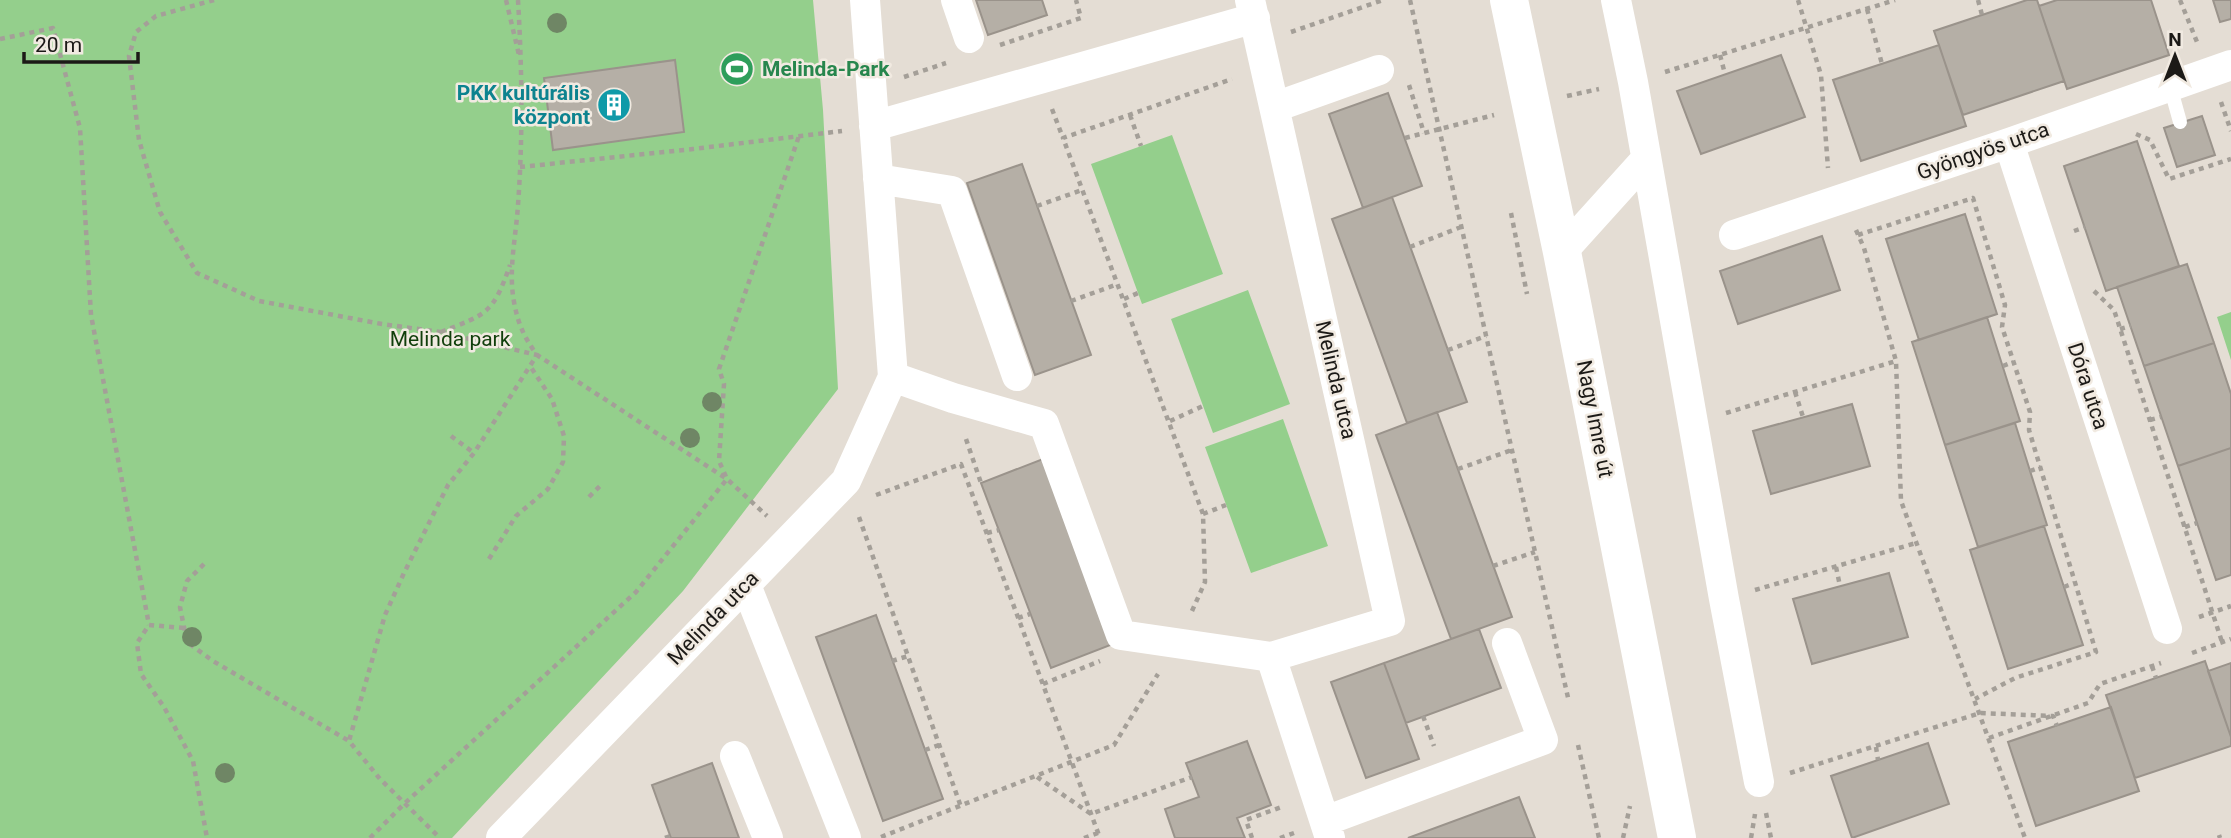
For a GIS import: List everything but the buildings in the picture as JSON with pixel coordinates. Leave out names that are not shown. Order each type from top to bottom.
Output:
[{"type":"street","name":"Melinda utca","points":[[501,838],[790,538],[850,492],[893,377],[865,0]]},
{"type":"street","points":[[956,0],[968,38]]},
{"type":"street","name":"Nagy Imre út","points":[[1509,0],[1562,252],[1678,838]]},
{"type":"street","points":[[1616,0],[1759,782]]},
{"type":"street","name":"Melinda utca","points":[[893,377],[953,398],[1044,424],[1121,635],[1271,657],[1390,621],[1258,32]]},
{"type":"street","points":[[874,126],[1258,32]]},
{"type":"street","name":"Gyöngyös utca","points":[[1734,234],[2009,143],[2231,65]]},
{"type":"street","points":[[1275,107],[1379,70]]},
{"type":"street","name":"Dóra utca","points":[[2009,143],[2167,629]]},
{"type":"street","points":[[1562,252],[1646,159]]},
{"type":"street","points":[[878,179],[952,191],[1017,376]]},
{"type":"street","points":[[746,585],[846,838]]},
{"type":"street","points":[[1271,657],[1312,819],[1543,740],[1507,643]]},
{"type":"street","points":[[735,756],[768,838]]},
{"type":"lane","points":[[2170,86],[2180,122]]},
{"type":"path","points":[[214,0],[156,16],[136,32],[129,56],[139,140],[160,212],[197,273],[259,301],[440,332],[537,355],[727,479],[790,538]]},
{"type":"path","points":[[506,0],[522,70]]},
{"type":"path","points":[[518,0],[522,70],[519,205],[512,261],[513,299],[522,333],[537,355]]},
{"type":"path","points":[[878,838],[1114,745],[1178,643],[1205,582],[1203,514],[1063,138],[1130,115],[1258,32],[1383,0]]},
{"type":"path","points":[[1410,0],[1572,715]]},
{"type":"path","points":[[1798,0],[1821,75],[1828,169],[1858,235],[1896,361],[1901,501],[2025,838]]},
{"type":"path","points":[[1699,61],[1895,0]]},
{"type":"path","points":[[1978,0],[1982,15]]},
{"type":"path","points":[[1867,9],[1882,64]]},
{"type":"path","points":[[0,38],[53,27],[65,65],[80,128],[91,315],[149,625],[137,643],[141,674],[164,708],[193,761],[207,838]]},
{"type":"path","points":[[1720,55],[1726,74]]},
{"type":"path","points":[[1405,138],[1633,82]]},
{"type":"path","points":[[2217,92],[2231,131]]},
{"type":"path","points":[[1130,115],[1141,146]]},
{"type":"path","points":[[520,167],[874,126]]},
{"type":"path","points":[[2124,138],[2137,134],[2150,140],[2169,179],[2231,159]]},
{"type":"path","points":[[727,479],[719,461],[724,384],[719,369],[799,136]]},
{"type":"path","points":[[1037,206],[1082,190]]},
{"type":"path","points":[[1858,235],[1973,198],[2005,305],[2002,327],[2030,412],[2029,430],[2096,652],[2015,678],[1975,699]]},
{"type":"path","points":[[2070,219],[2078,243]]},
{"type":"path","points":[[1410,247],[1461,227]]},
{"type":"path","points":[[2074,231],[2085,227]]},
{"type":"path","points":[[440,332],[481,316],[499,297],[512,261]]},
{"type":"path","points":[[2089,279],[2093,291],[2114,310],[2222,642]]},
{"type":"path","points":[[1071,301],[1118,284]]},
{"type":"path","points":[[1124,299],[1138,293]]},
{"type":"path","points":[[2120,329],[2131,326]]},
{"type":"path","points":[[1448,350],[1486,336]]},
{"type":"path","points":[[349,741],[385,615],[448,485],[474,453],[537,355]]},
{"type":"path","points":[[1761,402],[1896,361]]},
{"type":"path","points":[[2003,366],[2013,362]]},
{"type":"path","points":[[489,559],[516,516],[548,489],[563,463],[564,436],[552,398],[530,366]]},
{"type":"path","points":[[1795,391],[1803,418]]},
{"type":"path","points":[[1170,421],[1203,406]]},
{"type":"path","points":[[2150,420],[2161,417]]},
{"type":"path","points":[[452,436],[474,453]]},
{"type":"path","points":[[1458,469],[1512,450]]},
{"type":"path","points":[[961,807],[850,492],[961,464],[1099,835],[1084,838]]},
{"type":"path","points":[[2030,471],[2041,467]]},
{"type":"path","points":[[370,838],[636,592],[727,479]]},
{"type":"path","points":[[589,497],[600,486]]},
{"type":"path","points":[[1203,514],[1226,505]]},
{"type":"path","points":[[2185,527],[2197,523]]},
{"type":"path","points":[[987,533],[999,530]]},
{"type":"path","points":[[1796,578],[1916,544]]},
{"type":"path","points":[[1493,566],[1535,552]]},
{"type":"path","points":[[204,564],[187,582],[180,607],[187,642],[212,661],[349,741],[404,804],[440,838]]},
{"type":"path","points":[[1836,567],[1840,586]]},
{"type":"path","points":[[2064,587],[2074,583]]},
{"type":"path","points":[[1018,618],[1030,614]]},
{"type":"path","points":[[149,625],[184,628]]},
{"type":"path","points":[[2187,654],[2231,639]]},
{"type":"path","points":[[892,661],[908,656]]},
{"type":"path","points":[[1989,738],[2088,703],[2100,684],[2164,662]]},
{"type":"path","points":[[2152,666],[2156,678]]},
{"type":"path","points":[[1759,782],[1980,713],[2053,716]]},
{"type":"path","points":[[2053,716],[2056,726]]},
{"type":"path","points":[[1578,743],[1599,838]]},
{"type":"path","points":[[925,750],[939,745]]},
{"type":"path","points":[[1876,747],[1878,760]]},
{"type":"path","points":[[1036,776],[1091,814]]},
{"type":"path","points":[[1091,814],[1192,777]]},
{"type":"path","points":[[1252,838],[1246,820],[1312,819]]},
{"type":"green space","name":"Melinda park","points":[[0,0],[813,0],[823,110],[838,389],[683,591],[452,838],[0,838]]},
{"type":"green space","points":[[1172,135],[1223,274],[1142,304],[1091,164]]},
{"type":"green space","points":[[1248,290],[1290,404],[1213,433],[1171,319]]},
{"type":"green space","points":[[2231,312],[2231,360],[2217,317]]},
{"type":"green space","points":[[1283,419],[1328,546],[1251,573],[1205,447]]},
{"type":"place","name":"Melinda-Park","points":[[737,69]]},
{"type":"place","name":"PKK kultúrális központ","points":[[614,105]]}]
